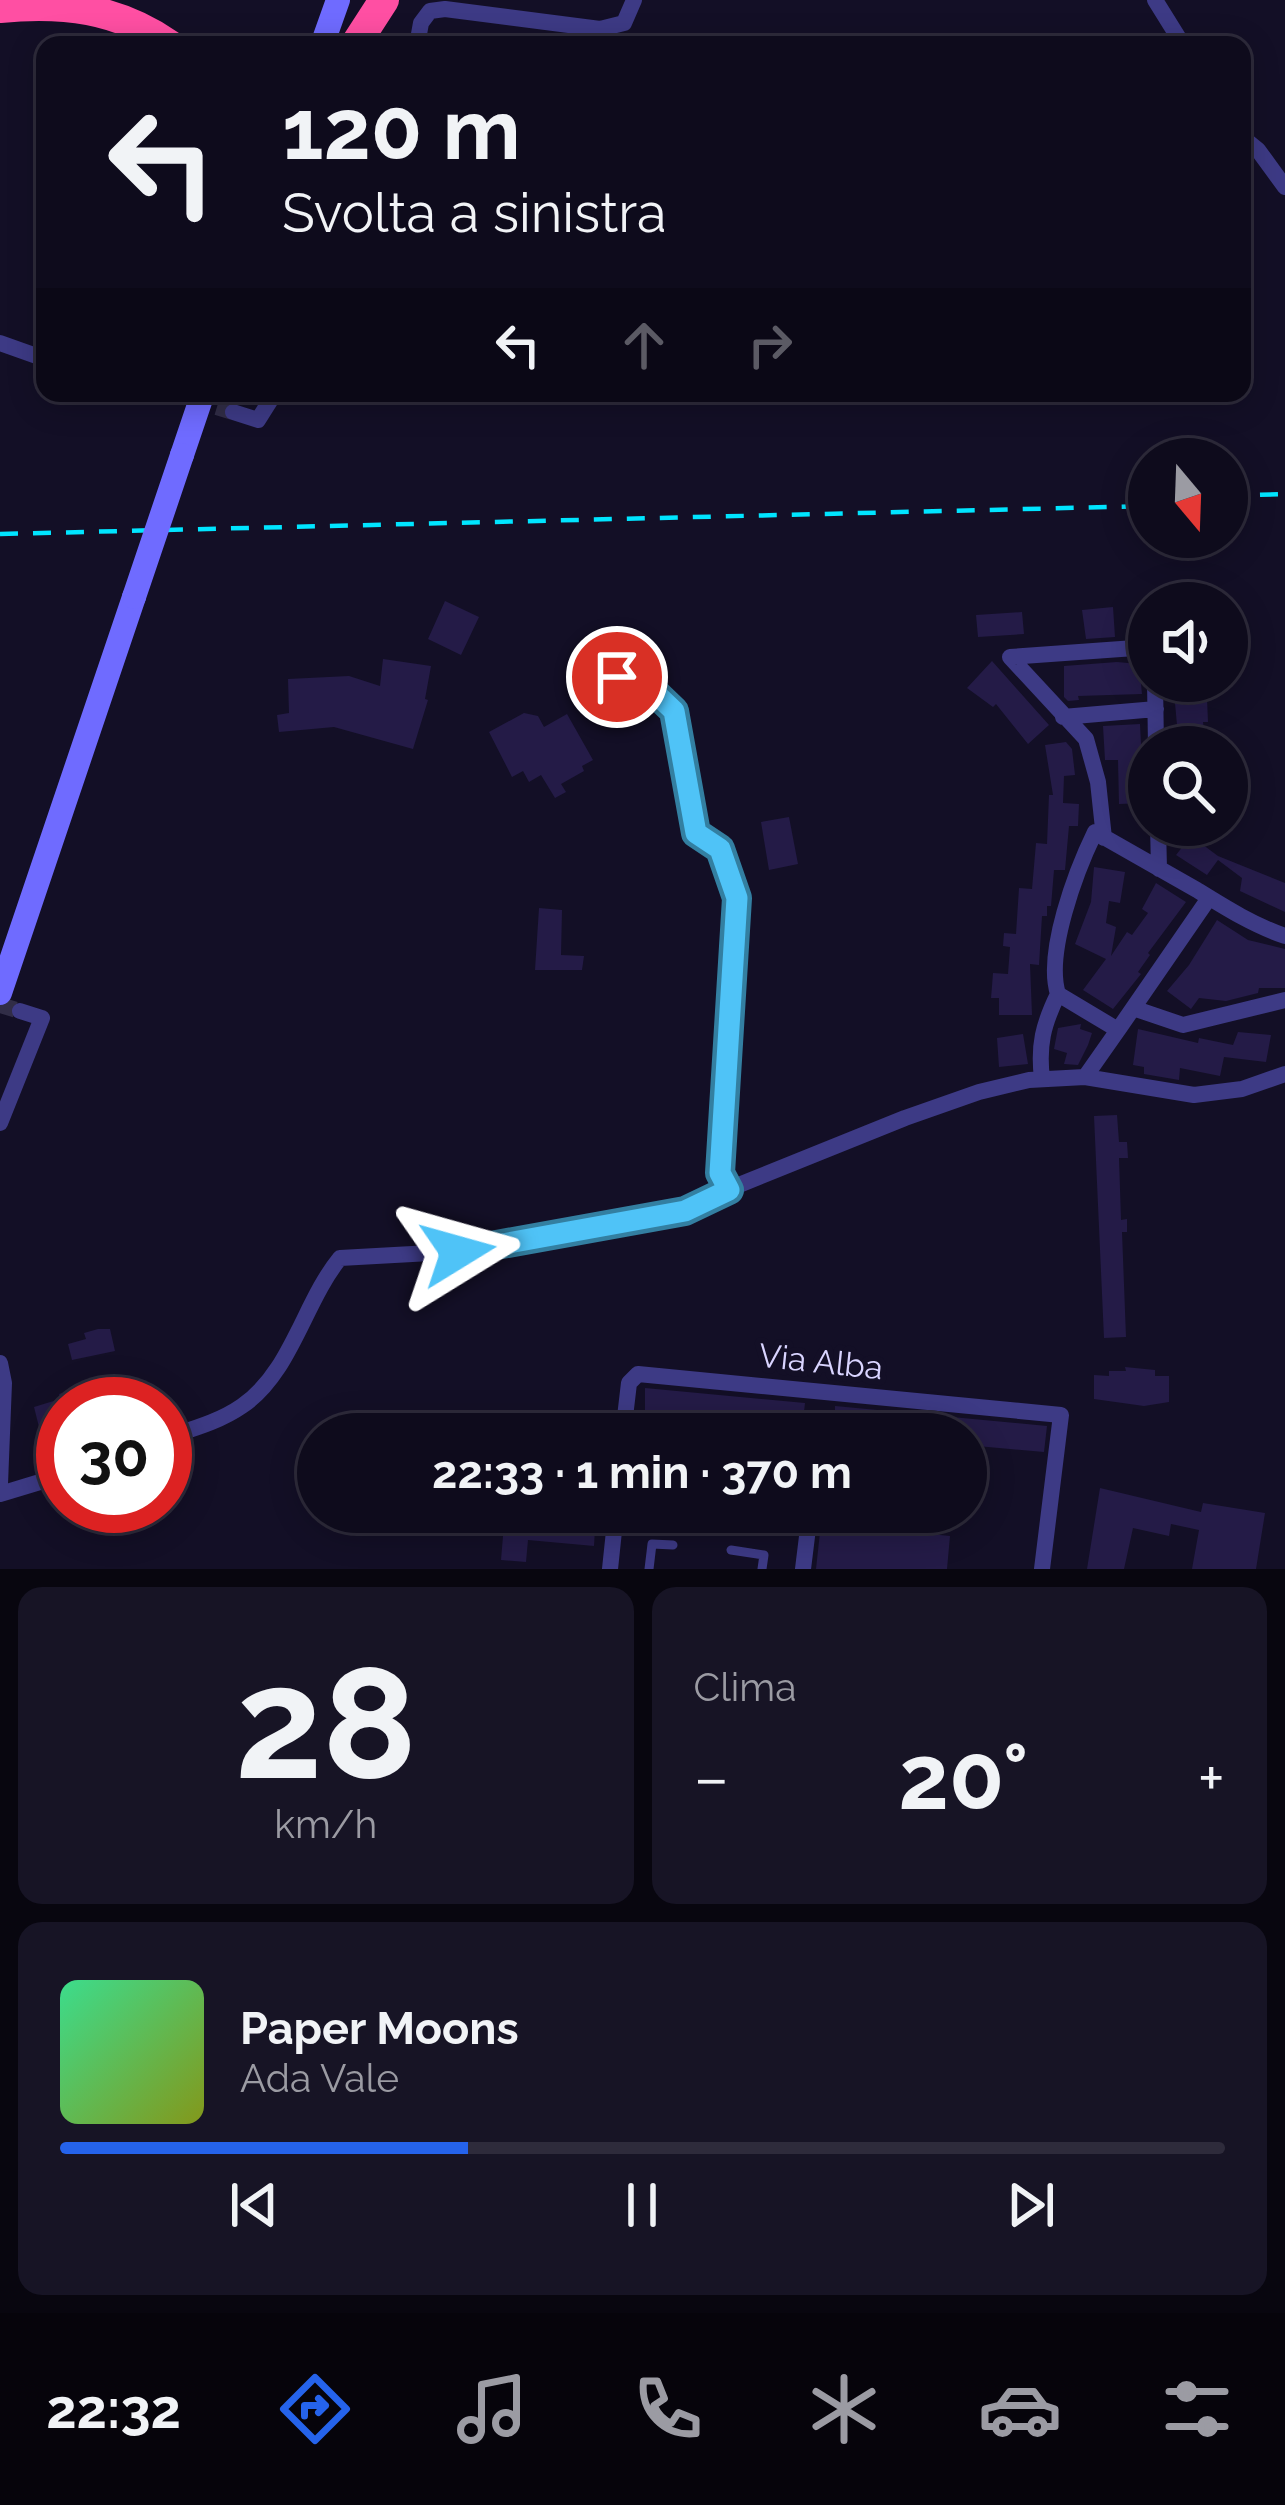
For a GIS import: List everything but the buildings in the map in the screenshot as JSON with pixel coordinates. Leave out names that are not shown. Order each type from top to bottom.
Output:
[{"type":"highway","points":[[361,36],[384,0]]},
{"type":"highway","points":[[0,8],[89,9],[130,22],[154,36]]},
{"type":"main road","points":[[325,36],[338,0]]},
{"type":"main road","points":[[0,993],[200,402]]},
{"type":"street","points":[[419,36],[430,11],[446,8],[600,29],[624,23],[634,0]]},
{"type":"street","points":[[1155,0],[1177,36]]},
{"type":"street","points":[[1251,148],[1285,188]]},
{"type":"street","points":[[0,343],[36,356]]},
{"type":"street","points":[[233,412],[258,420],[269,402]]},
{"type":"street","points":[[1105,838],[1098,782],[1086,739],[1010,657],[1128,649]]},
{"type":"street","points":[[579,684],[617,677],[650,688],[674,711],[696,833],[720,849],[737,898],[720,1173],[729,1190]]},
{"type":"street","points":[[1156,702],[1156,726]]},
{"type":"street","points":[[1063,717],[1156,709]]},
{"type":"street","points":[[1118,1030],[1058,994],[1052,976],[1073,889],[1095,832],[1256,926],[1285,936]]},
{"type":"street","points":[[1158,846],[1159,869]]},
{"type":"street","points":[[1085,1077],[1209,898]]},
{"type":"street","points":[[1042,1079],[1042,1025],[1058,994]]},
{"type":"street","points":[[1133,1008],[1183,1024],[1285,1000]]},
{"type":"street","points":[[0,1124],[42,1018],[20,1011]]},
{"type":"street","points":[[192,1429],[222,1418],[266,1384],[322,1281],[340,1258],[485,1250],[685,1211],[979,1092],[1042,1079],[1085,1077],[1194,1095],[1242,1089],[1285,1074]]},
{"type":"street","points":[[0,1363],[4,1383],[0,1484]]},
{"type":"street","name":"Via Alba","points":[[625,1413],[628,1383],[638,1374],[1061,1415],[1042,1569]]},
{"type":"street","points":[[0,1494],[36,1483]]},
{"type":"street","points":[[610,1569],[614,1533]]},
{"type":"street","points":[[803,1569],[807,1533]]},
{"type":"lane","points":[[649,1569],[652,1544],[673,1545]]},
{"type":"lane","points":[[731,1550],[764,1555],[762,1569]]},
{"type":"tunnel","points":[[200,402],[233,412]]},
{"type":"tunnel","points":[[0,1005],[20,1011]]},
{"type":"railway","points":[[1248,495],[1285,494]]},
{"type":"railway","points":[[0,534],[1128,507]]},
{"type":"route","points":[[458,1252],[650,1220],[685,1211],[729,1190],[720,1173],[737,898],[720,849],[696,833],[674,711],[650,688],[617,677]]}]
